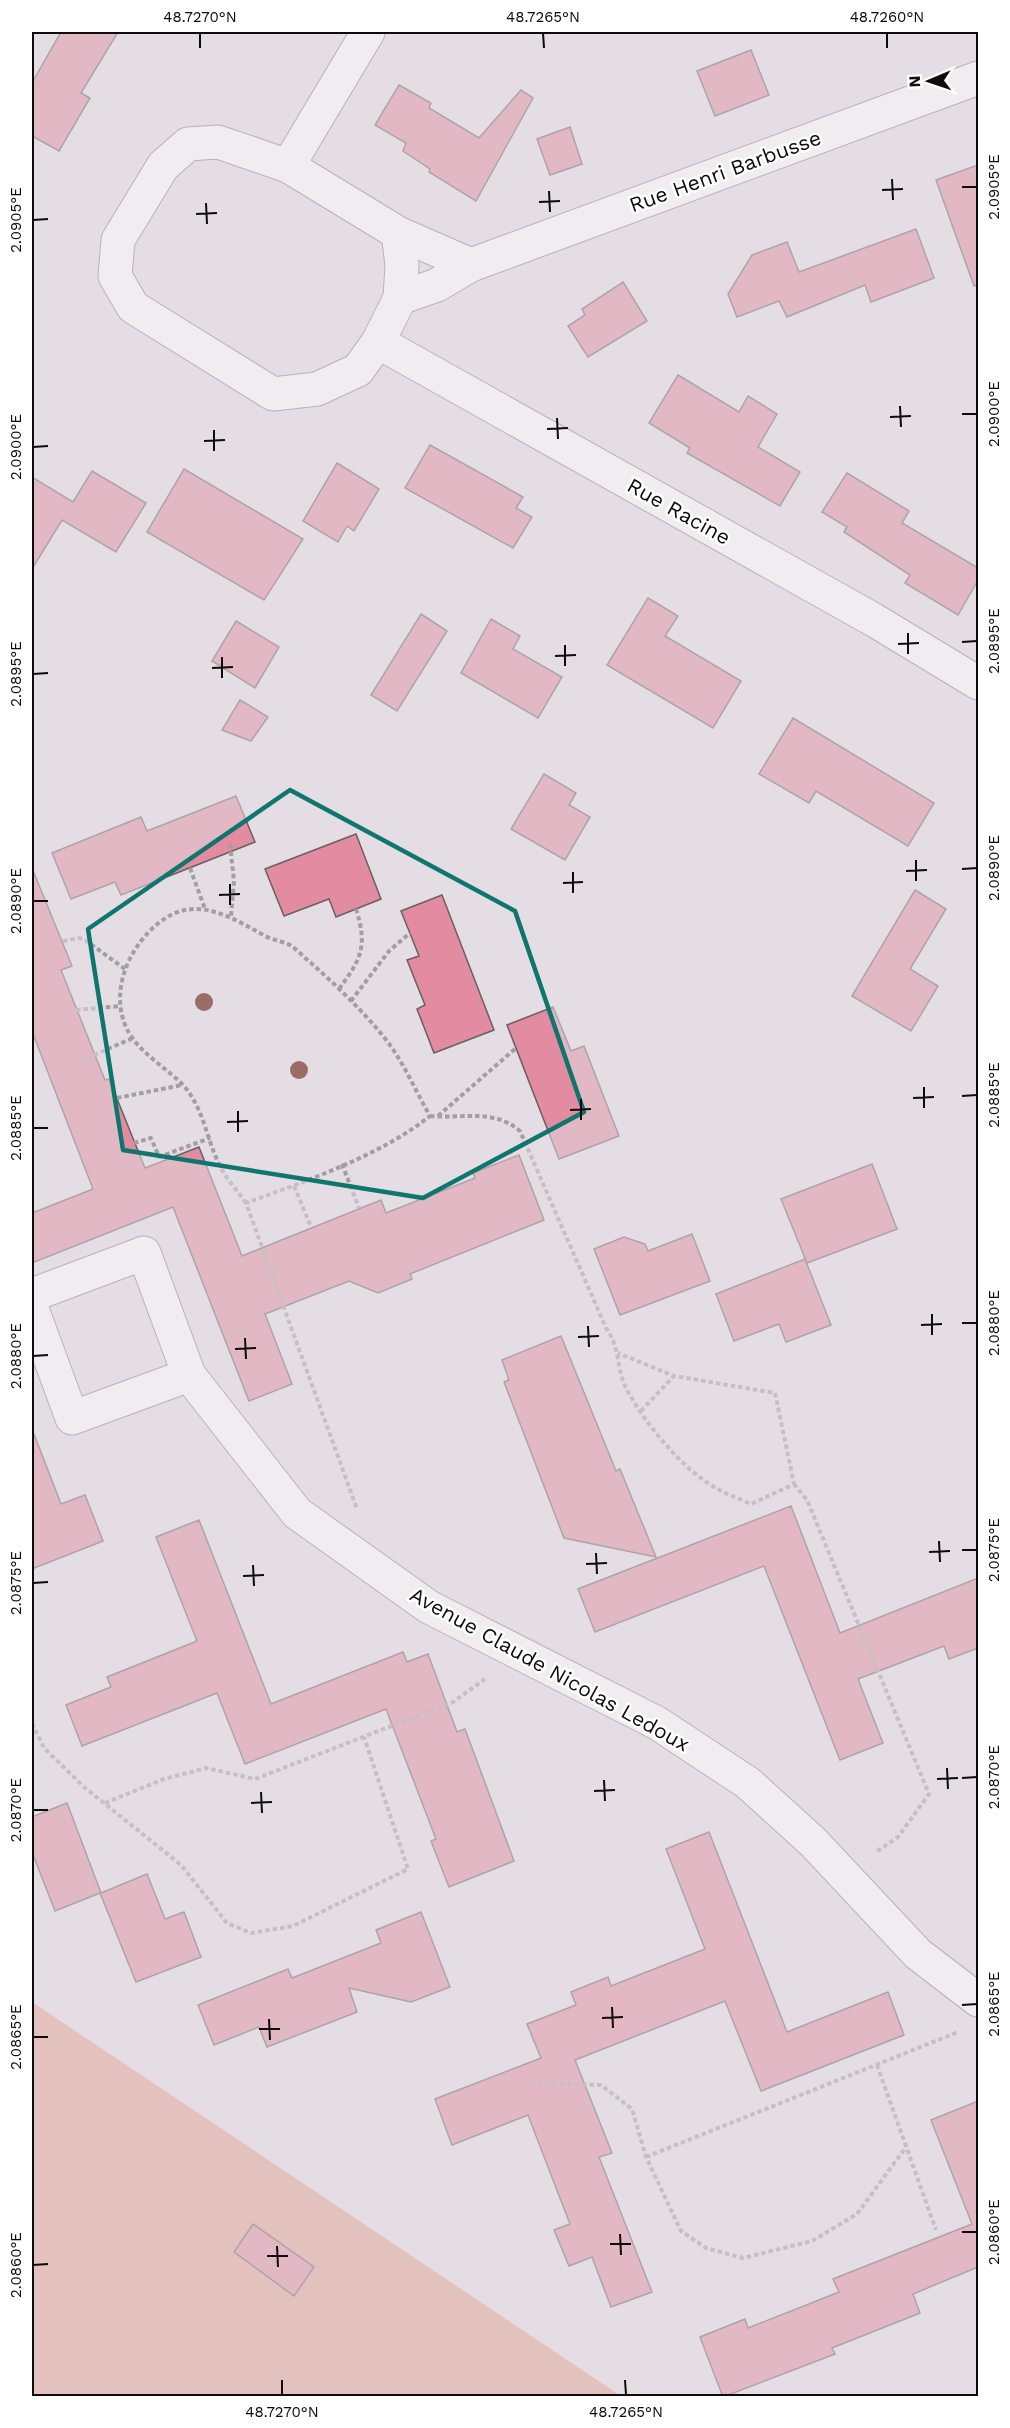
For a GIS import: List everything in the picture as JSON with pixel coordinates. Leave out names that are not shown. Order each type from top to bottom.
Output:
[{"type":"street","points":[[288,166],[368,32]]},
{"type":"street","name":"Rue Henri Barbusse","points":[[400,298],[437,285],[471,265],[978,78]]},
{"type":"street","points":[[398,233],[402,265],[400,298],[378,342],[358,370],[317,389],[273,394],[132,307],[115,276],[118,240],[163,166],[188,144],[218,142],[288,166],[398,233],[447,252],[471,265]]},
{"type":"street","name":"Rue Racine","points":[[378,342],[874,620],[978,683]]},
{"type":"street","name":"Avenue Claude Nicolas Ledoux","points":[[32,1295],[144,1253],[189,1375],[297,1513],[429,1607],[657,1723],[748,1783],[813,1842],[973,2014]]},
{"type":"street","points":[[32,1309],[72,1418],[189,1375]]},
{"type":"path","points":[[230,844],[234,881],[231,916]]},
{"type":"path","points":[[190,868],[205,909]]},
{"type":"path","points":[[359,1515],[246,1203],[220,1167],[198,1106],[183,1085],[133,1038],[124,1022],[121,987],[132,953],[146,934],[170,916],[189,909],[205,909],[231,916],[271,939],[290,945],[351,1001],[389,1044],[430,1116]]},
{"type":"path","points":[[339,989],[358,963],[361,953],[361,924],[356,909]]},
{"type":"path","points":[[351,1001],[388,951],[410,933]]},
{"type":"path","points":[[63,941],[79,938],[85,940],[125,969]]},
{"type":"path","points":[[76,1010],[121,1006]]},
{"type":"path","points":[[87,1058],[133,1038]]},
{"type":"path","points":[[438,1117],[516,1048]]},
{"type":"path","points":[[117,1098],[183,1085]]},
{"type":"path","points":[[246,1203],[294,1186],[342,1164],[413,1129],[430,1116],[487,1116],[506,1120],[520,1131],[602,1317],[616,1341],[625,1386],[641,1411],[684,1462],[716,1488],[751,1504],[794,1484]]},
{"type":"path","points":[[134,1143],[150,1138],[159,1157],[210,1138]]},
{"type":"path","points":[[342,1164],[359,1208]]},
{"type":"path","points":[[294,1186],[311,1227]]},
{"type":"path","points":[[618,1353],[674,1377],[775,1393],[794,1484],[807,1500],[929,1794],[898,1837],[843,1874]]},
{"type":"path","points":[[641,1411],[674,1377]]},
{"type":"path","points":[[104,1803],[164,1779],[206,1768],[255,1779],[453,1702],[518,1654]]},
{"type":"path","points":[[32,1723],[44,1748],[104,1803],[181,1865],[227,1923],[251,1933],[293,1926],[408,1869],[364,1737]]},
{"type":"path","points":[[646,2157],[877,2065],[973,2014]]},
{"type":"path","points":[[877,2065],[936,2230]]},
{"type":"path","points":[[537,2083],[601,2085],[632,2109],[646,2157],[681,2231],[706,2248],[743,2258],[812,2241],[857,2214],[906,2147]]},
{"type":"highlighted area","points":[[290,790],[515,911],[584,1112],[423,1198],[123,1150],[88,929]]},
{"type":"shaded area","points":[[32,2002],[621,2396],[32,2396]]},
{"type":"building","points":[[61,32],[118,32],[81,93],[90,98],[59,151],[32,136],[32,83]]},
{"type":"building","points":[[751,50],[769,95],[715,116],[697,71]]},
{"type":"building","points":[[399,85],[431,103],[429,108],[479,138],[521,90],[533,98],[476,201],[429,172],[430,169],[403,151],[406,143],[375,125]]},
{"type":"building","points":[[570,127],[582,164],[550,175],[537,139]]},
{"type":"building","points":[[978,165],[978,285],[974,286],[936,180]]},
{"type":"building","points":[[916,229],[934,278],[871,302],[865,285],[787,317],[779,301],[737,317],[728,294],[752,255],[787,242],[799,272]]},
{"type":"building","points":[[623,282],[647,321],[588,357],[568,326],[585,315],[582,309]]},
{"type":"building","points":[[678,375],[739,412],[748,396],[777,414],[758,447],[800,472],[780,506],[687,453],[690,448],[649,423]]},
{"type":"building","points":[[430,445],[523,497],[516,508],[532,517],[513,548],[405,488]]},
{"type":"building","points":[[337,463],[379,489],[354,531],[347,526],[338,542],[303,521]]},
{"type":"building","points":[[184,469],[303,539],[264,600],[147,532]]},
{"type":"building","points":[[92,471],[146,503],[116,552],[62,520],[32,569],[32,477],[73,502]]},
{"type":"building","points":[[847,473],[909,511],[902,523],[978,568],[978,580],[958,615],[905,583],[910,575],[844,532],[847,527],[822,512]]},
{"type":"building","points":[[648,598],[678,616],[665,636],[741,681],[713,728],[607,665]]},
{"type":"building","points":[[421,614],[447,631],[397,711],[371,695]]},
{"type":"building","points":[[491,619],[520,636],[513,649],[562,677],[538,718],[461,673]]},
{"type":"building","points":[[236,621],[279,647],[255,688],[212,661]]},
{"type":"building","points":[[240,700],[268,717],[251,741],[222,730]]},
{"type":"building","points":[[793,718],[934,803],[908,846],[816,791],[809,803],[759,774]]},
{"type":"building","points":[[544,774],[576,793],[569,805],[590,817],[565,860],[511,829]]},
{"type":"building","points":[[236,796],[255,842],[121,895],[115,882],[71,899],[52,853],[141,817],[147,831]]},
{"type":"building","points":[[356,834],[381,899],[336,917],[329,899],[284,916],[265,869]]},
{"type":"building","points":[[32,868],[72,966],[61,970],[105,1080],[109,1079],[145,1168],[199,1147],[242,1256],[381,1200],[386,1213],[475,1178],[473,1173],[519,1155],[544,1220],[410,1274],[412,1279],[378,1293],[349,1281],[265,1314],[292,1384],[249,1401],[173,1207],[32,1263],[32,1213],[93,1189],[32,1031]]},
{"type":"building","points":[[915,890],[946,909],[910,969],[938,986],[911,1031],[852,996]]},
{"type":"building","points":[[442,895],[494,1030],[434,1053],[417,1009],[425,1005],[407,960],[419,956],[401,911]]},
{"type":"building","points":[[553,1007],[571,1051],[584,1046],[619,1136],[559,1159],[507,1025]]},
{"type":"building","points":[[872,1164],[897,1229],[807,1263],[781,1199]]},
{"type":"building","points":[[692,1234],[710,1281],[620,1315],[594,1249],[624,1237],[645,1244],[648,1251]]},
{"type":"building","points":[[805,1259],[831,1325],[786,1342],[779,1324],[734,1341],[716,1294]]},
{"type":"building","points":[[561,1336],[616,1471],[620,1469],[656,1557],[564,1538],[504,1382],[509,1380],[502,1360]]},
{"type":"building","points":[[34,1434],[61,1504],[85,1495],[103,1541],[32,1569],[32,1435]]},
{"type":"building","points":[[791,1506],[840,1633],[978,1578],[978,1648],[949,1659],[944,1646],[858,1679],[883,1743],[840,1760],[764,1566],[595,1632],[578,1589]]},
{"type":"building","points":[[199,1520],[271,1704],[403,1652],[407,1662],[428,1654],[457,1732],[465,1729],[514,1861],[449,1887],[431,1841],[436,1839],[386,1709],[245,1764],[217,1693],[82,1746],[66,1705],[111,1687],[107,1677],[197,1641],[156,1537]]},
{"type":"building","points":[[67,1803],[101,1893],[147,1874],[165,1919],[184,1912],[201,1957],[136,1982],[100,1893],[55,1911],[32,1852],[32,1817]]},
{"type":"building","points":[[709,1832],[787,2032],[888,1992],[904,2035],[761,2091],[725,2001],[575,2060],[612,2153],[599,2157],[652,2292],[611,2307],[592,2257],[569,2266],[554,2230],[570,2224],[528,2115],[452,2145],[435,2099],[541,2058],[527,2024],[576,2005],[571,1992],[608,1977],[611,1986],[705,1949],[666,1849]]},
{"type":"building","points":[[421,1912],[450,1987],[411,2002],[349,1988],[357,2012],[267,2047],[259,2027],[214,2045],[198,2005],[288,1969],[292,1978],[381,1943],[376,1930]]},
{"type":"building","points":[[978,2101],[978,2267],[913,2294],[920,2313],[832,2348],[835,2354],[723,2397],[700,2337],[745,2319],[748,2328],[839,2292],[833,2279],[972,2224],[931,2120]]},
{"type":"building","points":[[253,2224],[314,2267],[294,2296],[234,2252]]}]
